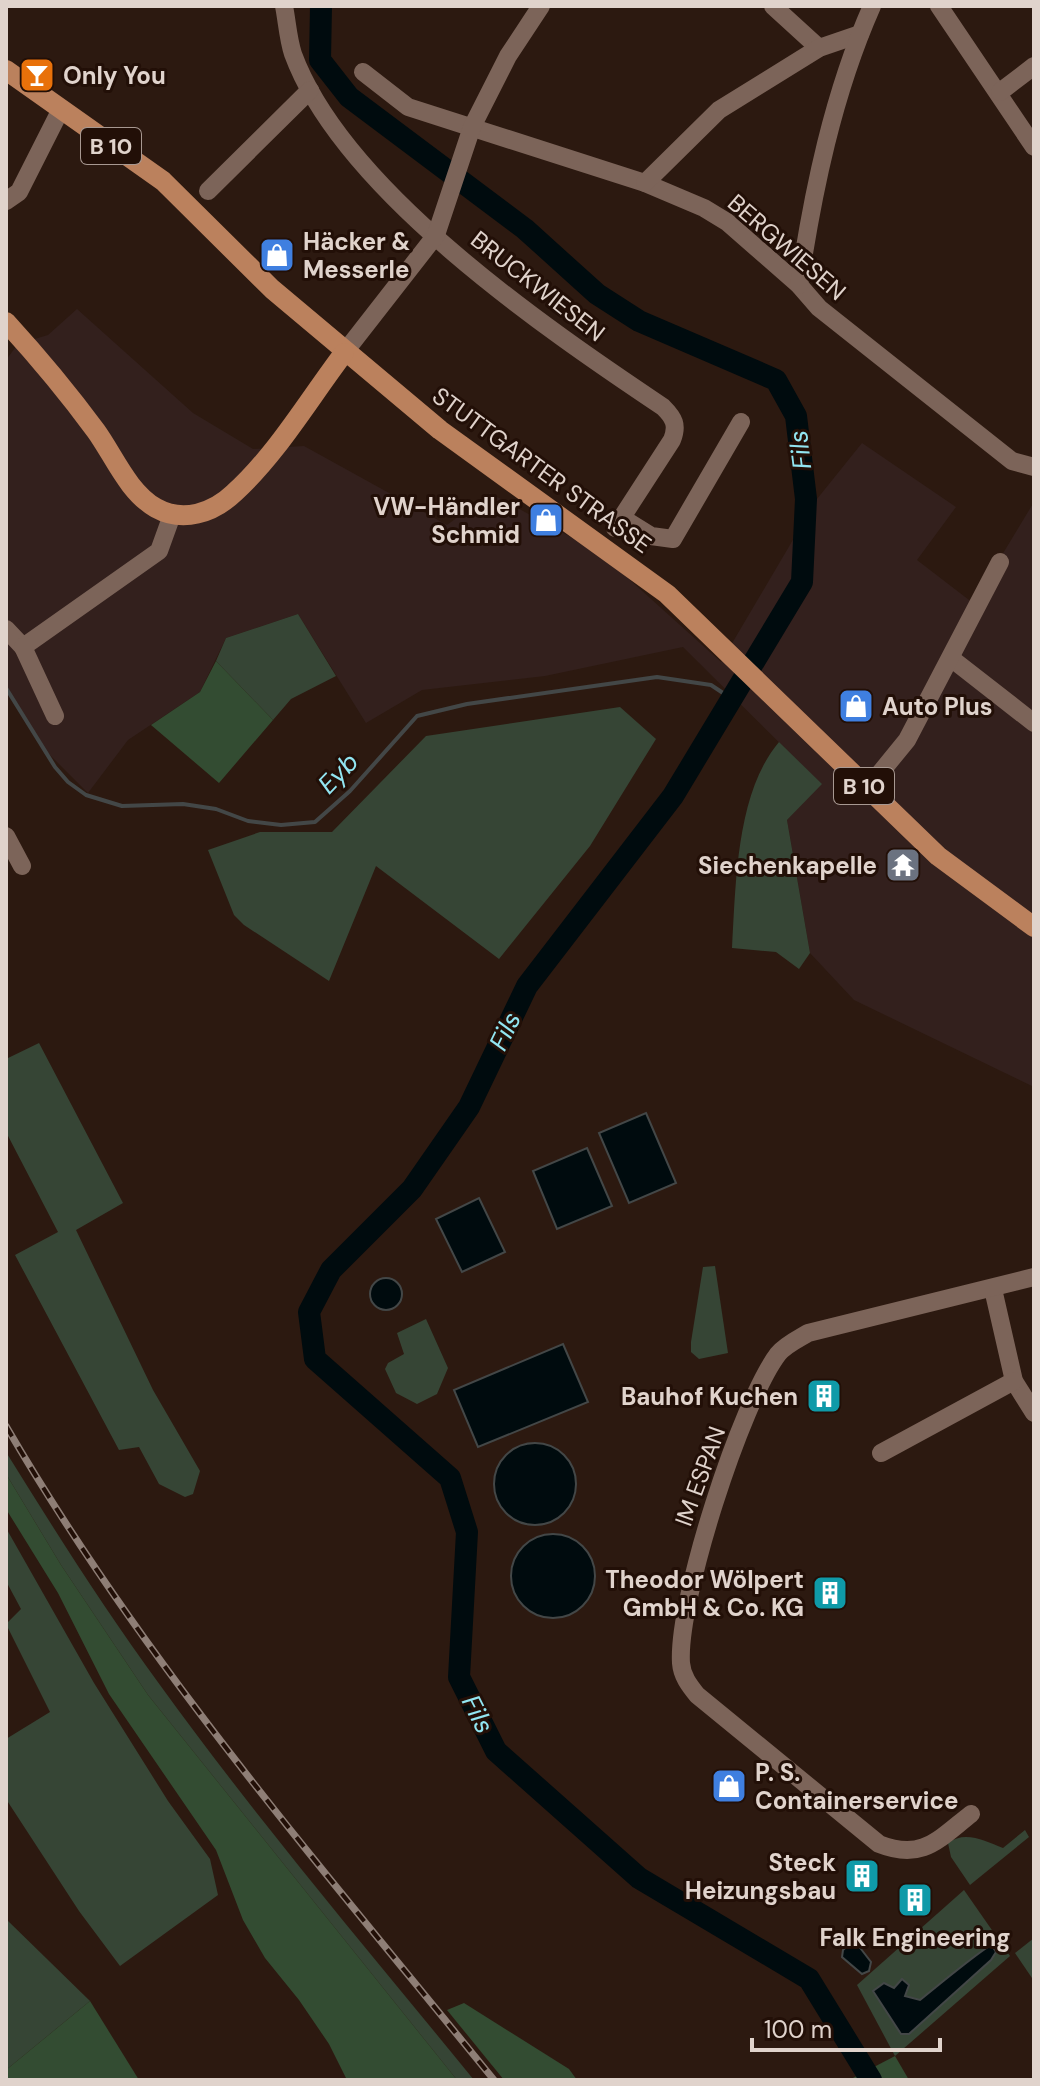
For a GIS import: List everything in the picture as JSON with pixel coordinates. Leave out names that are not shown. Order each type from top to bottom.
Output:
[{"type":"main road","name":"STUTTGARTER STRASSE","points":[[6,70],[163,181],[272,289],[344,353],[475,457],[635,569],[739,663],[938,856],[1034,927]]},
{"type":"main road","points":[[6,322],[64,389],[135,490],[154,507],[172,515],[202,513],[233,495],[258,467],[344,353]]},
{"type":"street","name":"BRUCKWIESEN","points":[[284,6],[293,52],[310,90],[355,158],[436,235],[556,335],[663,407],[674,418],[676,430],[672,440],[618,523],[651,536],[673,539],[741,422]]},
{"type":"street","points":[[344,353],[436,235],[472,127],[508,56],[541,6]]},
{"type":"street","points":[[773,6],[819,48]]},
{"type":"street","points":[[799,285],[812,195],[860,34],[872,6]]},
{"type":"street","points":[[939,6],[1000,92],[1034,147]]},
{"type":"street","points":[[645,183],[719,110],[819,48],[860,34]]},
{"type":"street","points":[[1000,92],[1034,66]]},
{"type":"street","name":"BERGWIESEN","points":[[363,72],[408,107],[645,183],[727,222],[799,285],[819,308],[951,409],[1012,461],[1034,467]]},
{"type":"street","points":[[208,191],[310,90]]},
{"type":"street","points":[[6,201],[19,192],[60,111]]},
{"type":"street","points":[[23,647],[159,551],[172,515]]},
{"type":"street","points":[[867,789],[907,740],[1000,562]]},
{"type":"street","points":[[6,629],[23,647],[55,716]]},
{"type":"street","points":[[952,659],[1034,723]]},
{"type":"street","points":[[6,836],[22,866]]},
{"type":"street","name":"IM ESPAN","points":[[971,1814],[936,1842],[912,1853],[879,1844],[697,1695],[685,1680],[681,1663],[703,1538],[746,1419],[769,1368],[781,1350],[808,1333],[1034,1277]]},
{"type":"street","points":[[993,1289],[1002,1343],[1014,1381],[1034,1413]]},
{"type":"street","points":[[881,1453],[1014,1381]]},
{"type":"shaded area","points":[[77,309],[193,413],[253,449],[304,446],[447,525],[490,493],[600,553],[721,662],[817,499],[862,443],[956,507],[917,560],[973,603],[1034,502],[1034,1087],[854,1000],[810,953],[787,820],[821,784],[683,647],[545,676],[422,690],[366,723],[298,614],[226,638],[200,692],[128,740],[88,793],[45,750],[6,691],[6,360],[18,344],[48,335]]},
{"type":"shaded area","points":[[646,1113],[676,1183],[629,1203],[599,1133]]},
{"type":"shaded area","points":[[587,1148],[612,1206],[557,1229],[533,1171]]},
{"type":"shaded area","points":[[479,1198],[505,1252],[462,1272],[436,1219]]},
{"type":"shaded area","points":[[386,1278],[397,1283],[402,1294],[397,1305],[386,1310],[375,1305],[370,1294],[375,1283]]},
{"type":"shaded area","points":[[563,1344],[588,1402],[478,1447],[454,1390]]},
{"type":"shaded area","points":[[527,1443],[543,1443],[558,1450],[569,1461],[576,1484],[573,1500],[564,1513],[543,1525],[527,1525],[512,1518],[501,1507],[494,1492],[494,1476],[501,1461],[512,1450]]},
{"type":"shaded area","points":[[553,1534],[576,1541],[588,1553],[595,1576],[588,1599],[576,1611],[553,1618],[530,1611],[518,1599],[511,1576],[518,1553],[530,1541]]},
{"type":"shaded area","points":[[854,1940],[871,1962],[869,1971],[862,1974],[842,1957],[843,1950]]},
{"type":"shaded area","points":[[992,1945],[996,1952],[991,1960],[909,2034],[901,2034],[873,1991],[884,1983],[894,1988],[902,1979],[909,1985],[905,1996],[920,2000]]},
{"type":"green space","points":[[298,614],[336,676],[291,699],[273,720],[216,661],[226,638]]},
{"type":"green space","points":[[216,661],[273,720],[219,783],[151,725],[200,692]]},
{"type":"green space","points":[[620,707],[656,739],[590,846],[499,959],[376,866],[329,981],[244,925],[234,915],[208,850],[260,832],[332,832],[426,736]]},
{"type":"green space","points":[[779,742],[822,784],[787,820],[810,953],[799,969],[776,952],[732,948],[737,868],[746,812],[765,763]]},
{"type":"green space","points":[[39,1043],[123,1203],[76,1230],[153,1390],[200,1471],[193,1494],[185,1497],[159,1484],[139,1447],[119,1450],[15,1255],[58,1232],[6,1132],[6,1059]]},
{"type":"green space","points":[[715,1266],[728,1353],[699,1359],[691,1352],[691,1342],[703,1267]]},
{"type":"green space","points":[[426,1319],[448,1368],[437,1394],[417,1404],[396,1393],[385,1369],[388,1363],[404,1354],[397,1333]]},
{"type":"green space","points":[[6,1452],[100,1599],[198,1736],[314,1885],[474,2080],[457,2080],[148,1695],[61,1565],[6,1474]]},
{"type":"green space","points":[[6,1474],[61,1565],[148,1695],[457,2080],[347,2080],[329,2044],[265,1958],[243,1920],[216,1850],[109,1694],[58,1593],[6,1509]]},
{"type":"green space","points":[[6,1528],[94,1683],[168,1801],[210,1859],[218,1895],[120,1966],[79,1911],[6,1799],[6,1739],[50,1712],[6,1624],[21,1609],[6,1581]]},
{"type":"green space","points":[[1025,1830],[1029,1837],[970,1885],[951,1857],[948,1843],[955,1839],[975,1838],[1003,1848]]},
{"type":"green space","points":[[964,1890],[1010,1956],[895,2056],[857,1985]]},
{"type":"green space","points":[[6,1919],[90,2001],[6,2070]]},
{"type":"green space","points":[[1034,1938],[1034,1981],[1015,1953]]},
{"type":"green space","points":[[90,2001],[139,2080],[6,2080],[6,2070]]},
{"type":"green space","points":[[464,2003],[569,2069],[577,2080],[504,2080],[447,2010]]},
{"type":"green space","points":[[895,2056],[909,2080],[851,2079]]},
{"type":"waterway","name":"Fils","points":[[321,6],[320,60],[349,97],[525,229],[597,294],[639,321],[776,380],[796,416],[806,499],[802,582],[673,796],[527,986],[469,1107],[412,1189],[331,1270],[309,1312],[315,1359],[450,1478],[467,1532],[459,1677],[496,1751],[639,1878],[809,1979],[871,2080]]},
{"type":"waterway","name":"Eyb","points":[[6,688],[55,767],[68,782],[86,795],[122,806],[183,804],[216,809],[248,821],[281,825],[315,822],[350,791],[417,716],[467,704],[657,677],[711,685],[732,699]]},
{"type":"railway","points":[[6,1426],[59,1513],[176,1681],[301,1843],[494,2080]]},
{"type":"place","name":"Only You","points":[[37,75]]},
{"type":"place","name":"Häcker & Messerle","points":[[277,255]]},
{"type":"place","name":"VW-Händler Schmid","points":[[546,520]]},
{"type":"place","name":"Auto Plus","points":[[856,706]]},
{"type":"place","name":"Siechenkapelle","points":[[903,865]]},
{"type":"place","name":"Bauhof Kuchen","points":[[824,1396]]},
{"type":"place","name":"Theodor Wölpert GmbH & Co. KG","points":[[830,1593]]},
{"type":"place","name":"P. S. Containerservice","points":[[729,1786]]},
{"type":"place","name":"Steck Heizungsbau","points":[[862,1876]]},
{"type":"place","name":"Falk Engineering","points":[[915,1900]]}]
